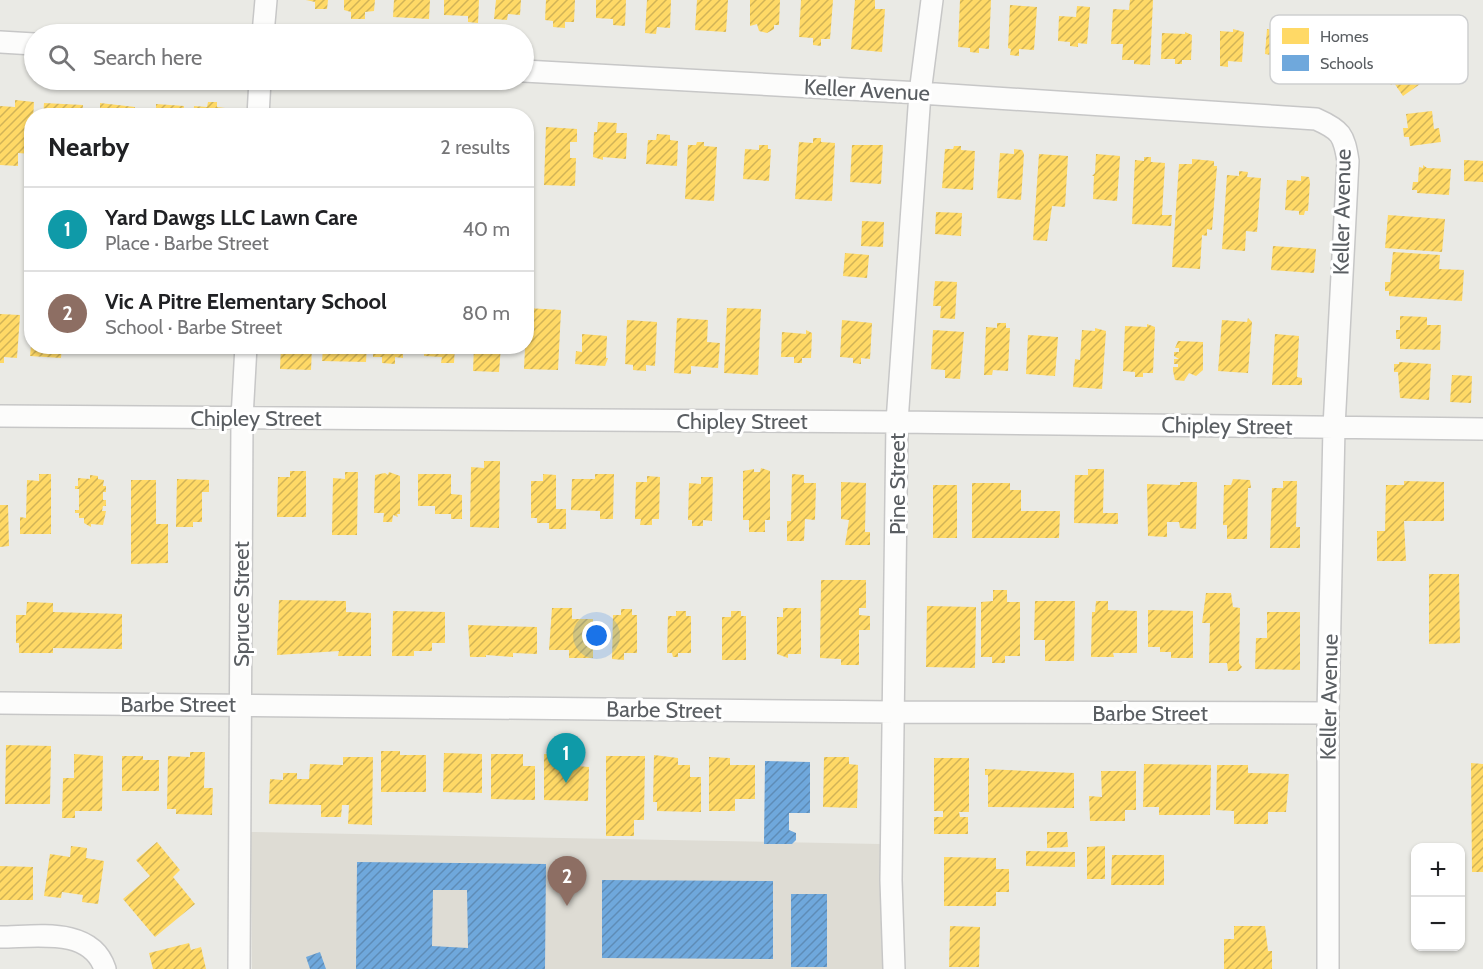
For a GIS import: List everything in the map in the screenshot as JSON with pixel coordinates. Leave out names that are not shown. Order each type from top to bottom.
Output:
[{"type":"street","points":[[264,24],[266,0]]},
{"type":"street","name":"Pine Street","points":[[894,969],[891,880],[897,422],[920,93],[932,0]]},
{"type":"street","points":[[0,42],[24,43]]},
{"type":"street","name":"Keller Avenue","points":[[534,72],[920,93],[1316,119],[1334,127],[1345,140],[1348,161],[1334,428],[1328,713],[1328,969]]},
{"type":"street","points":[[258,108],[259,90]]},
{"type":"street","name":"Spruce Street","points":[[239,969],[242,418],[246,354]]},
{"type":"street","name":"Chipley Street","points":[[0,416],[897,422],[1483,429]]},
{"type":"street","name":"Barbe Street","points":[[0,703],[895,712],[1328,713]]},
{"type":"street","points":[[0,937],[66,937],[82,941],[93,949],[102,960],[105,969]]},
{"type":"shaded area","points":[[251,832],[880,844],[883,969],[252,969]]},
{"type":"building: Homes","points":[[306,0],[328,0],[327,9],[315,9],[315,2]]},
{"type":"building: Homes","points":[[344,0],[375,0],[374,11],[365,12],[365,19],[351,19],[351,12],[344,10]]},
{"type":"building: Homes","points":[[394,0],[430,0],[429,19],[393,17]]},
{"type":"building: Homes","points":[[444,0],[479,0],[478,23],[468,22],[468,16],[444,15]]},
{"type":"building: Homes","points":[[496,0],[521,0],[520,15],[508,14],[507,20],[494,19]]},
{"type":"building: Homes","points":[[546,0],[575,0],[574,22],[565,22],[565,28],[553,27],[553,21],[545,20]]},
{"type":"building: Homes","points":[[596,0],[626,0],[625,26],[613,25],[613,19],[596,18]]},
{"type":"building: Homes","points":[[647,0],[671,0],[670,28],[657,27],[656,34],[645,33]]},
{"type":"building: Homes","points":[[697,0],[728,0],[726,32],[695,30]]},
{"type":"building: Homes","points":[[750,0],[780,0],[779,25],[774,25],[774,29],[767,33],[759,31],[757,24],[750,26]]},
{"type":"building: Homes","points":[[801,0],[833,0],[830,39],[821,39],[821,46],[813,45],[813,38],[799,37]]},
{"type":"building: Homes","points":[[855,0],[875,0],[875,9],[885,9],[882,52],[851,49]]},
{"type":"building: Homes","points":[[960,0],[991,0],[989,49],[979,48],[979,53],[970,52],[970,48],[958,47]]},
{"type":"building: Homes","points":[[1130,0],[1153,0],[1150,65],[1134,64],[1134,60],[1122,60],[1123,44],[1111,44],[1113,9],[1129,10]]},
{"type":"building: Homes","points":[[1010,5],[1037,7],[1034,50],[1019,49],[1019,56],[1010,55],[1011,49],[1008,48]]},
{"type":"building: Homes","points":[[1077,6],[1090,7],[1087,44],[1078,43],[1078,47],[1070,46],[1070,42],[1058,41],[1059,16],[1076,17]]},
{"type":"building: Homes","points":[[1233,29],[1244,32],[1242,62],[1228,61],[1228,67],[1220,66],[1220,31],[1233,32]]},
{"type":"building: Homes","points":[[1267,29],[1270,29],[1270,55],[1265,54]]},
{"type":"building: Homes","points":[[1185,32],[1192,35],[1191,60],[1182,60],[1182,64],[1175,64],[1175,59],[1161,59],[1162,33],[1185,34]]},
{"type":"building: Homes","points":[[1395,84],[1420,84],[1403,96]]},
{"type":"building: Homes","points":[[15,100],[34,102],[34,108],[24,108],[24,153],[18,153],[18,166],[0,165],[0,106],[15,107]]},
{"type":"building: Homes","points":[[208,102],[217,102],[217,107],[225,108],[194,108],[194,106],[207,107]]},
{"type":"building: Homes","points":[[44,103],[83,105],[83,108],[44,108]]},
{"type":"building: Homes","points":[[100,103],[135,107],[135,108],[100,108]]},
{"type":"building: Homes","points":[[156,104],[184,106],[184,108],[156,108]]},
{"type":"building: Homes","points":[[1432,111],[1434,129],[1439,128],[1441,142],[1410,146],[1409,137],[1404,137],[1403,128],[1408,128],[1406,114]]},
{"type":"building: Homes","points":[[598,122],[617,123],[616,133],[627,133],[626,159],[603,157],[603,160],[593,157],[594,132],[597,132]]},
{"type":"building: Homes","points":[[546,127],[577,129],[577,142],[570,142],[570,158],[576,158],[575,186],[544,185]]},
{"type":"building: Homes","points":[[657,134],[670,135],[670,140],[678,141],[677,166],[646,164],[648,140],[656,140]]},
{"type":"building: Homes","points":[[813,138],[821,138],[821,142],[835,143],[832,201],[795,199],[799,142],[813,143]]},
{"type":"building: Homes","points":[[697,142],[704,142],[704,146],[717,147],[714,201],[685,199],[688,145],[696,145]]},
{"type":"building: Homes","points":[[759,145],[768,145],[768,149],[771,149],[769,181],[743,179],[745,149],[759,150]]},
{"type":"building: Homes","points":[[852,145],[883,145],[881,184],[850,182]]},
{"type":"building: Homes","points":[[954,146],[961,146],[961,150],[975,151],[973,190],[942,188],[945,149],[953,149]]},
{"type":"building: Homes","points":[[1014,149],[1022,150],[1024,154],[1021,200],[997,198],[1000,153],[1014,154]]},
{"type":"building: Homes","points":[[1039,154],[1068,156],[1065,207],[1052,206],[1047,241],[1033,240]]},
{"type":"building: Homes","points":[[1096,154],[1120,156],[1117,201],[1093,199],[1094,176],[1092,176],[1095,173]]},
{"type":"building: Homes","points":[[1144,157],[1151,157],[1151,162],[1165,163],[1162,215],[1172,215],[1171,226],[1132,224],[1135,160],[1144,161]]},
{"type":"building: Homes","points":[[1192,159],[1214,161],[1214,166],[1217,166],[1212,230],[1207,229],[1207,236],[1202,235],[1200,269],[1172,267],[1179,164],[1192,164]]},
{"type":"building: Homes","points":[[1464,160],[1483,161],[1483,182],[1464,181]]},
{"type":"building: Homes","points":[[1423,165],[1427,168],[1451,169],[1449,195],[1417,193],[1417,190],[1412,190],[1413,182],[1418,182],[1419,167],[1423,168]]},
{"type":"building: Homes","points":[[1239,171],[1248,172],[1247,177],[1261,178],[1257,232],[1246,231],[1245,251],[1222,249],[1227,175],[1239,176]]},
{"type":"building: Homes","points":[[1301,176],[1309,177],[1310,182],[1308,211],[1305,211],[1304,215],[1299,215],[1299,211],[1285,210],[1287,180],[1301,181]]},
{"type":"building: Homes","points":[[936,212],[962,213],[961,236],[935,234]]},
{"type":"building: Homes","points":[[1388,215],[1445,219],[1442,252],[1385,248]]},
{"type":"building: Homes","points":[[862,221],[884,222],[883,247],[861,246]]},
{"type":"building: Homes","points":[[1273,246],[1316,249],[1314,273],[1271,270]]},
{"type":"building: Homes","points":[[1393,252],[1440,255],[1439,269],[1464,270],[1462,301],[1389,296],[1389,291],[1385,291],[1385,282],[1390,282]]},
{"type":"building: Homes","points":[[845,253],[869,255],[867,278],[843,276]]},
{"type":"building: Homes","points":[[935,281],[957,282],[955,319],[940,318],[941,306],[933,306]]},
{"type":"building: Homes","points":[[534,308],[561,310],[558,370],[524,369],[525,354],[534,354]]},
{"type":"building: Homes","points":[[727,308],[761,309],[758,375],[724,373]]},
{"type":"building: Homes","points":[[0,314],[20,315],[17,358],[4,357],[4,363],[0,363]]},
{"type":"building: Homes","points":[[1400,316],[1427,317],[1427,325],[1441,325],[1440,350],[1400,349],[1400,339],[1396,339],[1396,330],[1400,330]]},
{"type":"building: Homes","points":[[677,318],[708,320],[707,342],[720,343],[718,368],[691,366],[691,374],[674,373]]},
{"type":"building: Homes","points":[[1248,318],[1252,322],[1248,373],[1218,371],[1222,320],[1247,322]]},
{"type":"building: Homes","points":[[627,320],[657,322],[655,366],[646,365],[646,371],[633,370],[633,365],[625,364]]},
{"type":"building: Homes","points":[[842,320],[872,323],[870,359],[861,358],[861,364],[853,363],[853,358],[840,357]]},
{"type":"building: Homes","points":[[997,323],[1006,323],[1006,328],[1010,328],[1008,371],[993,370],[992,375],[984,375],[986,327],[997,328]]},
{"type":"building: Homes","points":[[1147,324],[1155,327],[1153,373],[1143,373],[1143,377],[1135,377],[1135,372],[1123,371],[1125,326],[1147,327]]},
{"type":"building: Homes","points":[[1095,328],[1106,331],[1102,389],[1073,387],[1075,359],[1080,360],[1082,330],[1095,331]]},
{"type":"building: Homes","points":[[806,330],[812,333],[811,358],[802,358],[802,363],[794,363],[794,357],[781,357],[782,332],[806,334]]},
{"type":"building: Homes","points":[[933,330],[964,332],[960,379],[945,378],[945,370],[931,369]]},
{"type":"building: Homes","points":[[582,334],[607,336],[606,358],[608,358],[605,366],[575,364],[576,351],[582,352]]},
{"type":"building: Homes","points":[[1275,334],[1299,336],[1297,377],[1302,378],[1302,385],[1272,385]]},
{"type":"building: Homes","points":[[1028,335],[1058,337],[1055,376],[1026,374]]},
{"type":"building: Homes","points":[[1178,341],[1203,342],[1203,370],[1196,376],[1189,373],[1184,381],[1175,380],[1173,371],[1173,367],[1178,367],[1178,364],[1174,364],[1174,359],[1179,359],[1174,356],[1174,352],[1179,352],[1179,348],[1175,348]]},
{"type":"building: Homes","points":[[30,354],[61,354],[61,358],[30,356]]},
{"type":"building: Homes","points":[[281,354],[312,354],[311,370],[280,369]]},
{"type":"building: Homes","points":[[323,354],[366,354],[366,362],[322,361]]},
{"type":"building: Homes","points":[[373,354],[403,354],[403,358],[395,357],[395,364],[382,363],[382,357],[373,357]]},
{"type":"building: Homes","points":[[424,354],[455,354],[454,363],[441,363],[442,357],[424,356]]},
{"type":"building: Homes","points":[[474,354],[500,354],[499,372],[473,371]]},
{"type":"building: Homes","points":[[1399,362],[1431,364],[1429,400],[1400,398],[1398,372],[1394,372],[1394,364],[1399,364]]},
{"type":"building: Homes","points":[[1452,375],[1472,376],[1471,403],[1450,402]]},
{"type":"building: Homes","points":[[484,461],[500,461],[499,528],[470,527],[471,467],[484,468]]},
{"type":"building: Homes","points":[[761,468],[770,471],[770,520],[765,520],[765,532],[749,532],[749,520],[743,520],[743,471],[754,469],[754,472],[760,472]]},
{"type":"building: Homes","points":[[1088,469],[1104,469],[1103,513],[1118,513],[1118,524],[1074,523],[1075,475],[1088,475]]},
{"type":"building: Homes","points":[[290,471],[306,471],[306,517],[277,517],[278,477],[290,477]]},
{"type":"building: Homes","points":[[345,472],[358,472],[357,535],[332,535],[333,478],[345,479]]},
{"type":"building: Homes","points":[[389,472],[400,476],[400,514],[397,514],[398,517],[393,515],[392,522],[383,522],[384,513],[374,513],[375,475],[385,473],[388,475]]},
{"type":"building: Homes","points":[[39,474],[51,474],[51,534],[20,534],[20,517],[26,518],[27,480],[39,481]]},
{"type":"building: Homes","points":[[418,474],[451,474],[451,494],[462,495],[462,519],[451,519],[451,514],[435,514],[435,506],[418,506]]},
{"type":"building: Homes","points":[[543,474],[556,475],[556,509],[566,509],[566,529],[549,529],[549,523],[537,523],[537,518],[531,518],[531,481],[543,481]]},
{"type":"building: Homes","points":[[595,474],[614,474],[613,519],[600,519],[600,511],[571,510],[572,479],[595,479]]},
{"type":"building: Homes","points":[[792,474],[804,475],[804,483],[816,483],[815,520],[805,519],[804,541],[787,541],[787,521],[791,521]]},
{"type":"building: Homes","points":[[90,475],[104,480],[103,486],[106,486],[106,492],[103,492],[106,506],[103,506],[102,511],[106,511],[103,525],[91,524],[91,527],[84,523],[84,518],[79,518],[79,513],[75,513],[75,510],[79,510],[79,489],[75,489],[75,486],[78,486],[78,478],[90,479]]},
{"type":"building: Homes","points":[[647,476],[660,477],[659,519],[652,519],[652,525],[640,525],[641,519],[635,519],[636,482],[647,482]]},
{"type":"building: Homes","points":[[701,477],[713,477],[712,521],[703,520],[703,526],[692,526],[692,520],[688,520],[689,483],[701,484]]},
{"type":"building: Homes","points":[[177,479],[209,480],[209,492],[202,492],[202,522],[193,522],[193,527],[176,527]]},
{"type":"building: Homes","points":[[1233,479],[1250,480],[1247,539],[1227,539],[1227,525],[1223,525],[1224,485],[1231,485]]},
{"type":"building: Homes","points":[[131,480],[156,480],[156,524],[168,524],[168,563],[131,564]]},
{"type":"building: Homes","points":[[1283,481],[1297,481],[1296,527],[1300,527],[1300,548],[1270,548],[1272,488],[1283,488]]},
{"type":"building: Homes","points":[[1404,481],[1444,482],[1444,521],[1404,521],[1406,561],[1377,561],[1377,531],[1385,531],[1386,485],[1404,485]]},
{"type":"building: Homes","points":[[841,482],[866,483],[865,532],[870,532],[870,545],[845,545],[849,520],[841,519]]},
{"type":"building: Homes","points":[[1180,482],[1197,482],[1196,529],[1180,528],[1179,522],[1167,522],[1167,537],[1148,536],[1147,484],[1180,485]]},
{"type":"building: Homes","points":[[972,483],[1010,483],[1010,490],[1021,490],[1021,511],[1060,511],[1059,538],[972,538]]},
{"type":"building: Homes","points":[[933,485],[957,485],[957,538],[933,538]]},
{"type":"building: Homes","points":[[0,505],[8,505],[9,546],[0,547]]},
{"type":"building: Homes","points":[[1429,574],[1459,574],[1460,643],[1429,644]]},
{"type":"building: Homes","points":[[821,580],[866,580],[866,608],[859,608],[859,615],[870,616],[870,630],[859,630],[859,665],[841,665],[841,659],[820,658]]},
{"type":"building: Homes","points":[[993,590],[1007,590],[1007,602],[1020,602],[1020,656],[1005,656],[1005,663],[992,663],[992,657],[981,657],[981,602],[993,601]]},
{"type":"building: Homes","points":[[1206,593],[1231,593],[1233,607],[1240,608],[1239,663],[1242,667],[1238,671],[1228,671],[1227,663],[1209,663],[1210,623],[1202,623]]},
{"type":"building: Homes","points":[[279,600],[346,601],[346,612],[371,613],[371,656],[338,656],[339,651],[277,655]]},
{"type":"building: Homes","points":[[1035,601],[1075,601],[1074,661],[1045,661],[1045,640],[1034,640]]},
{"type":"building: Homes","points":[[1096,601],[1108,601],[1108,610],[1137,611],[1137,653],[1113,653],[1114,657],[1091,657],[1092,612],[1095,612]]},
{"type":"building: Homes","points":[[27,602],[53,603],[53,612],[122,614],[122,649],[53,648],[53,653],[19,653],[19,643],[16,643],[16,615],[26,615]]},
{"type":"building: Homes","points":[[927,606],[976,607],[975,668],[926,667]]},
{"type":"building: Homes","points":[[552,608],[572,608],[572,619],[593,619],[593,658],[569,658],[569,650],[549,650]]},
{"type":"building: Homes","points":[[783,608],[801,608],[801,654],[788,654],[788,658],[777,654],[777,617],[783,617]]},
{"type":"building: Homes","points":[[621,609],[632,609],[632,615],[637,615],[637,653],[624,653],[624,660],[612,659],[613,615],[621,615]]},
{"type":"building: Homes","points":[[1148,610],[1193,611],[1193,658],[1171,658],[1171,652],[1160,652],[1160,647],[1148,647]]},
{"type":"building: Homes","points":[[393,611],[445,612],[445,643],[432,643],[432,651],[414,651],[414,656],[392,656]]},
{"type":"building: Homes","points":[[676,611],[686,611],[686,616],[691,616],[691,653],[678,653],[678,657],[673,657],[672,653],[667,653],[668,616],[676,616]]},
{"type":"building: Homes","points":[[731,611],[741,611],[741,616],[746,616],[746,660],[722,660],[722,617],[731,617]]},
{"type":"building: Homes","points":[[1267,612],[1300,612],[1300,670],[1255,669],[1256,638],[1267,638]]},
{"type":"building: Homes","points":[[468,625],[537,627],[537,654],[513,653],[513,657],[486,655],[486,657],[470,657]]},
{"type":"building: Homes","points":[[6,745],[51,746],[50,804],[5,804]]},
{"type":"building: Homes","points":[[381,751],[400,751],[400,755],[426,755],[426,792],[381,792]]},
{"type":"building: Homes","points":[[190,752],[205,752],[204,788],[213,788],[212,815],[176,814],[176,809],[167,809],[168,756],[190,757]]},
{"type":"building: Homes","points":[[444,753],[482,754],[482,793],[443,792]]},
{"type":"building: Homes","points":[[74,754],[103,756],[102,811],[75,811],[75,818],[62,818],[63,778],[74,778]]},
{"type":"building: Homes","points":[[491,754],[523,754],[523,766],[535,766],[535,800],[491,799]]},
{"type":"building: Homes","points":[[544,754],[577,755],[577,766],[589,767],[588,801],[544,800]]},
{"type":"building: Homes","points":[[654,755],[678,758],[678,765],[690,765],[690,777],[701,777],[701,812],[657,811],[657,802],[653,802]]},
{"type":"building: Homes","points":[[122,756],[143,756],[143,760],[159,760],[159,791],[122,791]]},
{"type":"building: Homes","points":[[606,756],[645,756],[644,820],[634,820],[634,836],[606,836]]},
{"type":"building: Homes","points":[[343,757],[373,757],[372,825],[348,824],[349,805],[342,805],[341,817],[321,817],[321,805],[269,804],[270,779],[283,780],[283,773],[297,773],[297,779],[309,779],[310,764],[343,765]]},
{"type":"building: Homes","points":[[709,757],[730,758],[730,765],[755,765],[755,799],[735,799],[735,811],[709,811]]},
{"type":"building: Homes","points":[[824,757],[849,757],[849,764],[858,765],[857,808],[823,807]]},
{"type":"building: Homes","points":[[934,758],[969,758],[969,812],[959,812],[960,817],[968,817],[968,834],[934,834],[934,817],[943,817],[943,811],[934,811]]},
{"type":"building: Homes","points":[[1471,763],[1483,764],[1483,872],[1472,872]]},
{"type":"building: Homes","points":[[1144,764],[1211,765],[1210,815],[1159,815],[1159,807],[1143,807]]},
{"type":"building: Homes","points":[[1217,765],[1248,765],[1248,773],[1289,774],[1286,812],[1268,812],[1268,824],[1234,824],[1234,811],[1216,810]]},
{"type":"building: Homes","points":[[985,769],[1074,773],[1074,808],[988,807],[988,775],[985,775]]},
{"type":"building: Homes","points":[[1101,771],[1136,771],[1136,810],[1125,810],[1125,821],[1090,821],[1089,796],[1102,797]]},
{"type":"building: Homes","points":[[1047,832],[1067,832],[1068,847],[1047,848]]},
{"type":"building: Homes","points":[[157,842],[180,870],[173,877],[195,904],[155,937],[123,899],[150,876],[136,860]]},
{"type":"building: Homes","points":[[71,846],[87,848],[86,858],[104,861],[98,904],[82,902],[83,895],[62,892],[61,898],[44,896],[50,854],[70,857]]},
{"type":"building: Homes","points":[[1105,846],[1105,879],[1087,879],[1087,847]]},
{"type":"building: Homes","points":[[1026,851],[1075,852],[1075,867],[1026,866]]},
{"type":"building: Homes","points":[[1112,855],[1164,855],[1164,885],[1111,885]]},
{"type":"building: Homes","points":[[944,857],[996,858],[996,869],[1009,869],[1009,892],[996,892],[996,906],[944,906]]},
{"type":"building: Homes","points":[[0,866],[33,867],[33,900],[0,900]]},
{"type":"building: Homes","points":[[950,926],[980,927],[979,967],[949,967]]},
{"type":"building: Homes","points":[[1234,926],[1265,926],[1268,951],[1272,951],[1272,969],[1224,969],[1224,939],[1234,939]]},
{"type":"building: Homes","points":[[189,943],[191,950],[201,947],[206,969],[153,969],[149,953]]},
{"type":"building: Schools","points":[[765,761],[810,762],[810,813],[789,813],[789,830],[796,833],[796,840],[792,844],[764,844]]},
{"type":"building: Schools","points":[[357,862],[546,864],[545,969],[356,969]],"holes":[[[433,890],[467,890],[468,948],[432,946]]]},
{"type":"building: Schools","points":[[602,880],[773,881],[773,959],[602,958]]},
{"type":"building: Schools","points":[[791,894],[827,894],[827,967],[791,967]]},
{"type":"building: Schools","points":[[320,952],[326,969],[310,969],[306,957]]},
{"type":"place","name":"Yard Dawgs LLC Lawn Care","points":[[566,783]]},
{"type":"place","name":"Vic A Pitre Elementary School","points":[[567,906]]}]
